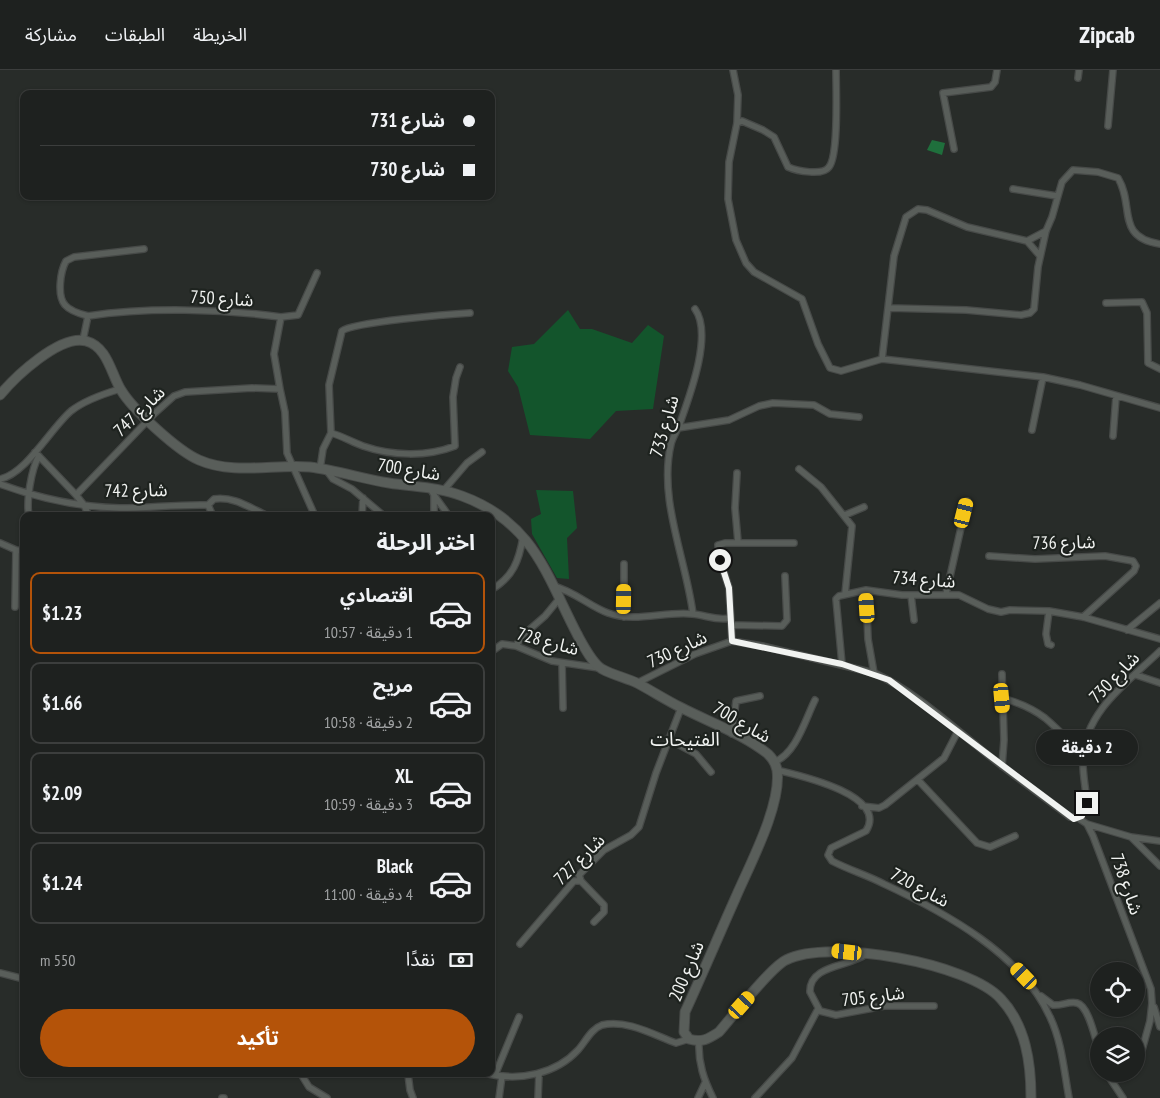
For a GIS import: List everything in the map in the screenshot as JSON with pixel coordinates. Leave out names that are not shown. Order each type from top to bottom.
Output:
[{"type":"main road","name":"شارع 700","points":[[83,340],[95,345],[107,360],[120,389],[148,420],[200,461],[234,467],[294,467],[323,470],[463,496],[492,512]]},
{"type":"main road","points":[[0,395],[13,379],[42,357],[59,347],[83,340]]},
{"type":"main road","name":"شارع 700","points":[[495,514],[523,536],[541,560],[580,640],[599,668],[637,683],[732,734],[768,755],[776,766]]},
{"type":"main road","name":"شارع 200","points":[[689,1039],[684,1032],[685,1012],[763,835],[776,789],[776,766]]},
{"type":"main road","points":[[689,1039],[699,1042],[709,1039],[719,1032],[785,960],[802,954],[829,950],[866,954],[947,969],[984,985],[1000,997],[1009,1008],[1024,1035],[1028,1057],[1030,1098]]},
{"type":"street","points":[[733,70],[738,95],[737,123],[729,162],[728,199],[736,240],[746,263],[766,280],[802,299],[818,344],[830,368],[841,371],[882,359],[1043,377],[1092,388],[1116,397],[1160,408]]},
{"type":"street","points":[[737,123],[742,121],[774,137],[784,163],[788,167],[816,172],[827,170],[831,166],[834,152],[836,70]]},
{"type":"street","points":[[954,149],[943,93],[990,88],[995,82],[997,70]]},
{"type":"street","points":[[1078,70],[1078,78]]},
{"type":"street","points":[[1108,126],[1113,70]]},
{"type":"street","points":[[735,132],[749,125]]},
{"type":"street","points":[[888,308],[966,310],[1021,315],[1030,313],[1034,309],[1040,256],[1046,231],[1062,182],[1073,170],[1109,174],[1120,182],[1129,224],[1135,234],[1146,241],[1160,244]]},
{"type":"street","points":[[1012,189],[1057,196]]},
{"type":"street","points":[[882,359],[894,256],[903,220],[918,209],[927,210],[985,232],[1027,241],[1040,256]]},
{"type":"street","points":[[1027,241],[1046,231]]},
{"type":"street","points":[[83,340],[88,316],[67,307],[62,299],[62,274],[66,261],[74,257],[144,249]]},
{"type":"street","points":[[313,512],[287,454],[285,412],[274,354],[282,317],[298,315],[317,273]]},
{"type":"street","points":[[1106,303],[1142,302],[1147,313],[1148,363],[1150,366],[1160,368]]},
{"type":"street","name":"شارع 733","points":[[693,614],[673,514],[667,472],[672,440],[678,428],[694,376],[702,338],[701,320],[695,308]]},
{"type":"street","name":"شارع 750","points":[[88,316],[157,310],[282,317]]},
{"type":"street","points":[[379,512],[352,489],[337,482],[323,470],[323,449],[331,432],[329,385],[340,335],[344,330],[436,315],[470,313]]},
{"type":"street","points":[[331,432],[361,446],[389,452],[430,452],[455,446],[453,397],[454,384],[460,367]]},
{"type":"street","points":[[1032,430],[1043,377]]},
{"type":"street","name":"شارع 747","points":[[76,495],[168,399],[181,393],[252,388],[280,389]]},
{"type":"street","points":[[0,480],[12,474],[37,454],[73,409],[95,397],[120,389]]},
{"type":"street","points":[[1113,436],[1116,397]]},
{"type":"street","points":[[678,428],[729,420],[768,404],[784,403],[814,405],[830,414],[859,417]]},
{"type":"street","points":[[434,512],[436,491],[482,452]]},
{"type":"street","points":[[37,454],[76,495],[87,512]]},
{"type":"street","points":[[29,512],[31,477],[37,454]]},
{"type":"street","points":[[799,469],[821,487],[852,526],[845,572],[845,594],[839,596],[835,603],[842,664]]},
{"type":"street","points":[[737,473],[735,508],[738,542]]},
{"type":"street","name":"شارع 742","points":[[0,484],[30,495],[84,505],[120,508],[208,505],[214,499],[225,498],[240,502],[260,512]]},
{"type":"street","points":[[436,491],[447,512]]},
{"type":"street","points":[[362,512],[363,498]]},
{"type":"street","points":[[946,594],[967,501]]},
{"type":"street","points":[[208,505],[211,512]]},
{"type":"street","points":[[845,516],[864,507]]},
{"type":"street","points":[[495,588],[504,582],[515,568],[523,536]]},
{"type":"street","points":[[0,543],[20,550]]},
{"type":"street","points":[[732,641],[728,582],[717,549],[720,543],[794,543]]},
{"type":"street","points":[[14,607],[16,550]]},
{"type":"street","name":"شارع 736","points":[[989,556],[1050,558],[1105,556],[1131,559],[1136,566],[1131,574],[1083,617]]},
{"type":"street","points":[[624,564],[624,617]]},
{"type":"street","points":[[553,586],[569,592],[607,612],[624,617],[693,614],[720,620],[782,626],[787,620],[785,576]]},
{"type":"street","points":[[866,590],[868,639],[874,673]]},
{"type":"street","name":"شارع 734","points":[[845,594],[866,590],[911,595],[960,595],[988,609],[1001,612],[1010,610],[1049,611],[1083,617],[1160,639]]},
{"type":"street","points":[[911,595],[914,620]]},
{"type":"street","points":[[516,646],[522,636],[545,616],[558,598]]},
{"type":"street","points":[[1127,630],[1160,603]]},
{"type":"street","points":[[1049,611],[1046,634],[1048,644],[1051,645]]},
{"type":"street","name":"شارع 730","points":[[637,683],[695,654],[732,641],[842,664],[874,673],[889,680],[910,694],[1002,766],[1070,816],[1078,818],[1086,808],[1084,745],[1095,719],[1104,704],[1160,652]]},
{"type":"street","name":"شارع 728","points":[[495,649],[502,644],[516,646],[562,663],[599,668]]},
{"type":"street","points":[[562,663],[563,708]]},
{"type":"street","points":[[1002,674],[1004,740],[1002,766]]},
{"type":"street","points":[[1136,674],[1160,683]]},
{"type":"street","points":[[732,734],[736,701],[760,696]]},
{"type":"street","points":[[1002,698],[1032,709],[1054,726],[1063,737],[1084,745]]},
{"type":"street","points":[[815,700],[791,748],[776,766],[835,786],[862,806],[879,808],[918,780],[944,758],[958,731]]},
{"type":"street","name":"شارع 727","points":[[520,944],[574,882],[581,880],[579,875],[604,850],[631,835],[639,826],[668,739],[681,708]]},
{"type":"street","points":[[668,739],[696,754],[711,772]]},
{"type":"street","points":[[918,780],[961,827],[981,845],[995,846],[1015,836]]},
{"type":"street","name":"شارع 720","points":[[862,806],[869,816],[869,827],[862,835],[831,848],[828,855],[832,861],[898,890],[963,928],[1014,965],[1033,986],[1050,1016],[1057,1036],[1069,1098]]},
{"type":"street","name":"شارع 738","points":[[1078,818],[1086,824],[1099,850],[1150,989],[1152,1003],[1150,1024],[1145,1035]]},
{"type":"street","points":[[1086,824],[1131,837],[1160,841]]},
{"type":"street","points":[[1131,837],[1160,866]]},
{"type":"street","points":[[581,880],[604,905],[604,912],[594,922]]},
{"type":"street","name":"شارع 705","points":[[866,954],[857,961],[837,964],[819,974],[810,988],[818,1008],[828,1015],[844,1016],[884,1006],[934,1006]]},
{"type":"street","points":[[0,974],[20,979]]},
{"type":"street","points":[[1033,986],[1053,1005],[1063,1006],[1076,1003],[1082,1006],[1092,1027]]},
{"type":"street","points":[[1152,1003],[1160,1028]]},
{"type":"street","points":[[755,1098],[792,1058],[818,1008]]},
{"type":"street","points":[[500,1098],[495,1075],[520,1017]]},
{"type":"street","points":[[495,1075],[539,1074],[571,1056],[593,1031],[603,1025],[622,1025],[638,1028],[676,1043],[689,1039]]},
{"type":"street","points":[[699,1042],[699,1058],[705,1083],[713,1098]]},
{"type":"street","points":[[538,1098],[539,1074]]},
{"type":"street","points":[[303,1077],[309,1087],[327,1098]]},
{"type":"street","points":[[408,1077],[413,1098]]},
{"type":"street","points":[[1112,1082],[1123,1098]]},
{"type":"street","points":[[698,1098],[705,1083]]},
{"type":"shaded area","points":[[932,140],[945,143],[942,155],[927,150]]},
{"type":"shaded area","points":[[568,310],[580,329],[592,329],[632,343],[648,325],[664,336],[653,409],[616,411],[590,439],[530,435],[518,387],[508,371],[512,347],[534,344]]},
{"type":"shaded area","points":[[536,490],[573,491],[577,528],[567,538],[569,579],[557,578],[532,534],[531,519],[541,514]]},
{"type":"district","name":"الفتيحات","points":[[685,739]]},
{"type":"route","points":[[720,560],[729,588],[732,641],[745,642],[874,673],[889,680],[910,694],[1012,774],[1074,819],[1085,813],[1087,803]]}]
